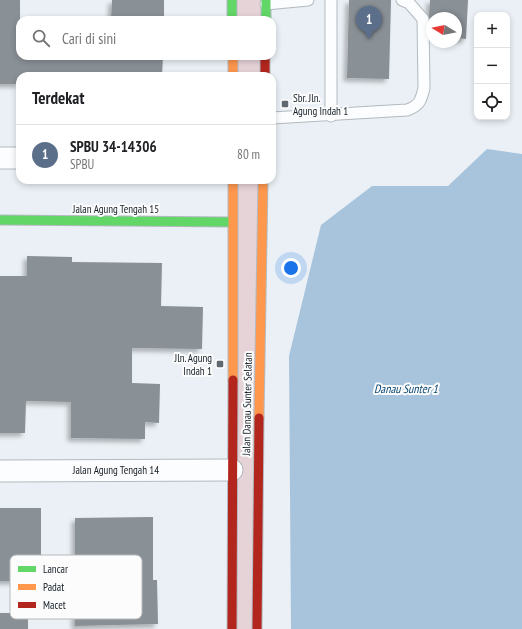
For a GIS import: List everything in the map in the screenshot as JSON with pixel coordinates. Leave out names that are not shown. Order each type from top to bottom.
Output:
[{"type":"street","points":[[232,0],[232,16]]},
{"type":"street","points":[[266,2],[266,16]]},
{"type":"street","points":[[233,60],[233,72]]},
{"type":"street","points":[[265,60],[265,72]]},
{"type":"street","points":[[0,158],[16,158]]},
{"type":"street","name":"Jalan Danau Sunter Selatan","points":[[232,629],[233,184]]},
{"type":"street","name":"Jalan Danau Sunter Selatan","points":[[257,629],[263,184]]},
{"type":"street","name":"Jalan Agung Tengah 15","points":[[0,220],[232,222]]},
{"type":"street","name":"Jalan Agung Tengah 14","points":[[0,471],[232,470]]},
{"type":"lane","points":[[266,2],[308,0]]},
{"type":"lane","points":[[331,0],[331,116]]},
{"type":"lane","points":[[276,118],[331,116],[407,110],[416,107],[422,98],[424,88],[423,19],[409,3],[402,0]]},
{"type":"shaded area","points":[[232,0],[266,0],[266,16],[232,16]]},
{"type":"shaded area","points":[[232,60],[265,60],[265,72],[232,72]]},
{"type":"shaded area","points":[[233,184],[263,184],[257,629],[232,629]]},
{"type":"water","name":"Danau Sunter 1","points":[[487,149],[522,154],[522,629],[291,629],[289,356],[321,225],[372,186],[448,186]]},
{"type":"building","points":[[0,0],[20,0],[20,16],[16,16],[16,60],[163,60],[162,72],[16,72],[16,84],[0,84]]},
{"type":"building","points":[[112,0],[164,0],[164,16],[111,16]]},
{"type":"building","points":[[349,0],[391,0],[389,79],[347,78]]},
{"type":"building","points":[[430,0],[468,0],[466,39],[462,39],[462,12],[429,12]]},
{"type":"building","points":[[27,256],[72,257],[72,262],[162,263],[161,306],[203,307],[202,349],[132,348],[132,383],[160,384],[159,423],[145,422],[145,439],[71,438],[71,402],[26,401],[25,433],[0,433],[0,276],[27,276]]},
{"type":"building","points":[[0,508],[41,508],[41,555],[10,555],[10,581],[0,581]]},
{"type":"building","points":[[153,517],[153,580],[157,580],[158,624],[75,626],[75,619],[142,619],[142,555],[75,555],[75,518]]},
{"type":"building","points":[[0,613],[10,613],[10,619],[28,619],[28,629],[0,629]]},
{"type":"traffic: fast","points":[[232,0],[232,16]]},
{"type":"traffic: fast","points":[[266,0],[266,16]]},
{"type":"traffic: fast","points":[[0,220],[232,222]]},
{"type":"traffic: slow","points":[[233,60],[233,72]]},
{"type":"traffic: slow","points":[[233,184],[233,380]]},
{"type":"traffic: slow","points":[[259,418],[263,184]]},
{"type":"traffic: jam","points":[[265,60],[265,72]]},
{"type":"traffic: jam","points":[[232,629],[233,380]]},
{"type":"traffic: jam","points":[[257,629],[259,418]]},
{"type":"place","name":"SPBU 34-14306","points":[[369,39]]},
{"type":"place","name":"Sbr. Jln. Agung Indah 1","points":[[285,104]]},
{"type":"place","name":"Jln. Agung Indah 1","points":[[220,364]]}]
